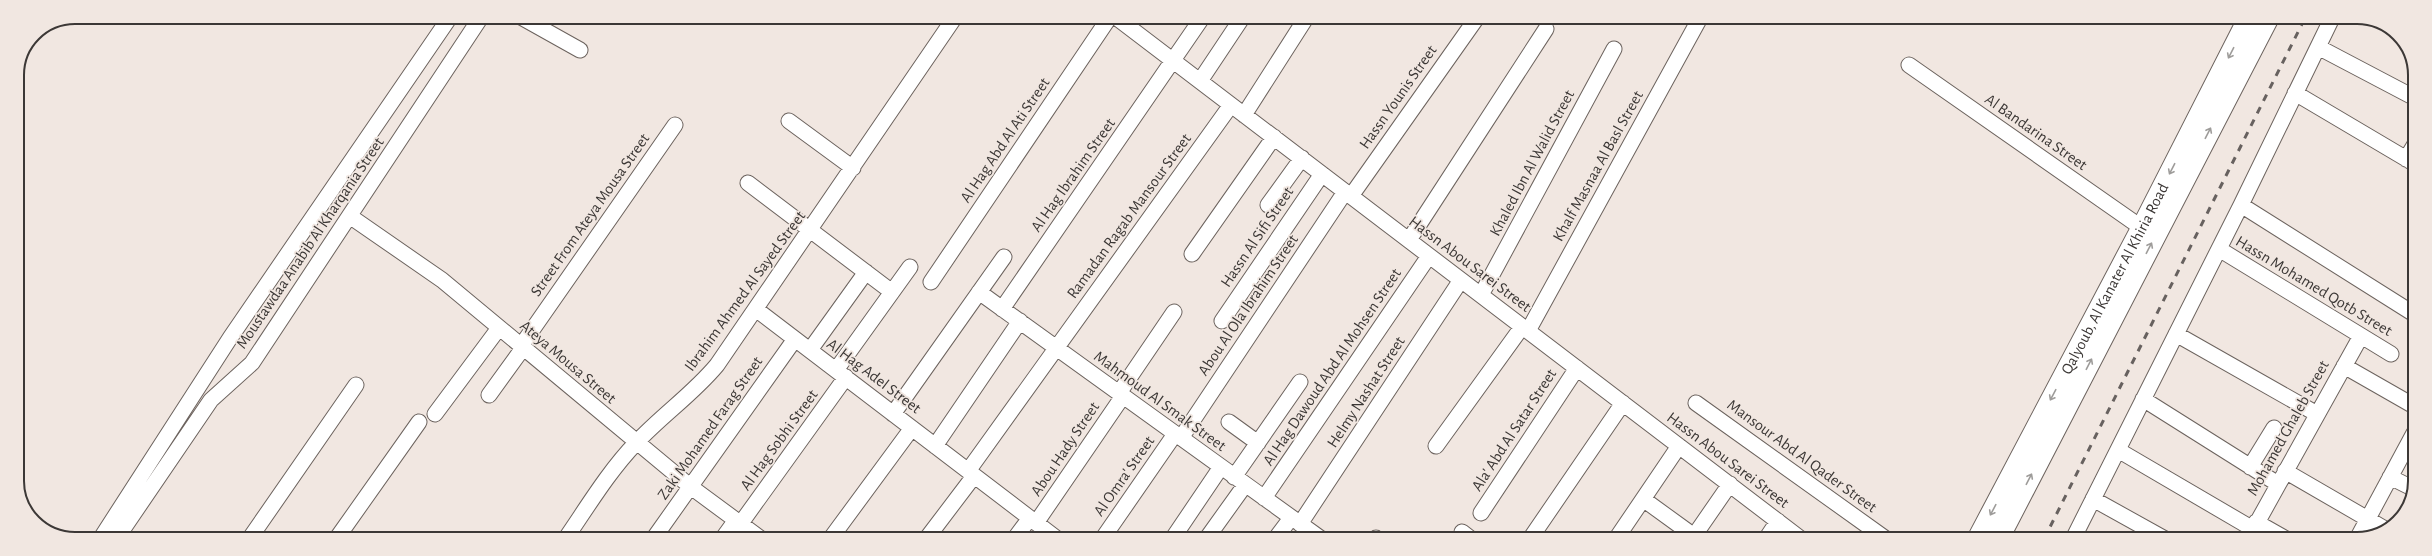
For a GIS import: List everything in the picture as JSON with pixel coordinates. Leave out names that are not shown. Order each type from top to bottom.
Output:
[{"type":"main road","name":"Qalyoub, Al Kanater Al Khiria Road","points":[[1982,532],[2142,228],[2246,24]]},
{"type":"main road","name":"Qalyoub, Al Kanater Al Khiria Road","points":[[2002,532],[2265,24]]},
{"type":"street","name":"Moustawdaa Anabib Al Kharqania Street","points":[[105,532],[230,338],[445,24]]},
{"type":"street","name":"Moustawdaa Anabib Al Kharqania Street","points":[[121,532],[211,400],[252,364],[351,217],[476,24]]},
{"type":"street","points":[[534,24],[580,50]]},
{"type":"street","name":"Ibrahim Ahmed Al Sayed Street","points":[[570,532],[615,467],[637,442],[704,381],[757,310],[950,24]]},
{"type":"street","name":"Al Hag Abd Al Ati Street","points":[[931,282],[1104,24]]},
{"type":"street","name":"Hassn Abou Sarei Street","points":[[1130,24],[1173,61],[1792,532]]},
{"type":"street","name":"Al Hag Ibrahim Street","points":[[1002,309],[1198,24]]},
{"type":"street","points":[[1200,81],[1238,24]]},
{"type":"street","points":[[1244,115],[1302,24]]},
{"type":"street","name":"Hassn Younis Street","points":[[1348,194],[1472,24]]},
{"type":"street","name":"Khalf Masnaa Al Basl Street","points":[[1436,446],[1525,329],[1697,24]]},
{"type":"street","points":[[2076,532],[2241,205],[2329,24]]},
{"type":"street","points":[[1409,240],[1546,29]]},
{"type":"street","points":[[2318,47],[2408,94]]},
{"type":"street","name":"Khaled Ibn Al Walid Street","points":[[1481,295],[1614,49]]},
{"type":"street","name":"Al Bandarina Street","points":[[1909,65],[2142,228]]},
{"type":"street","points":[[2295,93],[2408,159]]},
{"type":"street","name":"Ramadan Ragab Mansour Street","points":[[931,532],[1057,348],[1231,105]]},
{"type":"street","points":[[789,121],[853,168]]},
{"type":"street","name":"Street From Ateya Mousa Street","points":[[489,394],[675,125]]},
{"type":"street","points":[[1192,254],[1274,137]]},
{"type":"street","points":[[1268,205],[1302,158]]},
{"type":"street","name":"Hassn Al Sifi Street","points":[[1222,321],[1322,174]]},
{"type":"street","points":[[748,183],[892,292]]},
{"type":"street","name":"Abou Al Ola Ibrahim Street","points":[[1178,436],[1348,194]]},
{"type":"street","points":[[2241,205],[2408,310]]},
{"type":"street","name":"Ateya Mousa Street","points":[[351,217],[442,280],[691,487],[752,532]]},
{"type":"street","name":"Hassn Mohamed Qotb Street","points":[[2219,249],[2391,354]]},
{"type":"street","points":[[893,414],[1004,256]]},
{"type":"street","name":"Al Hag Dawoud Abd Al Mohsen Street","points":[[1264,498],[1430,256]]},
{"type":"street","name":"Al Hag Sobhi Street","points":[[729,532],[738,522],[841,374],[892,292],[910,267]]},
{"type":"street","points":[[810,350],[866,272]]},
{"type":"street","name":"Helmy Nashat Street","points":[[1283,532],[1296,521],[1461,280]]},
{"type":"street","name":"Mahmoud Al Smak Street","points":[[979,292],[1312,532]]},
{"type":"street","name":"Al Hag Adel Street","points":[[757,310],[1048,532]]},
{"type":"street","name":"Abou Hady Street","points":[[1021,532],[1033,521],[1121,395],[1174,312]]},
{"type":"street","points":[[935,446],[1020,321]]},
{"type":"street","points":[[435,414],[499,328]]},
{"type":"street","points":[[2176,334],[2317,414]]},
{"type":"street","name":"Mohamed Ghaleb Street","points":[[2252,530],[2361,336]]},
{"type":"street","name":"Zaki Mohamed Farag Street","points":[[658,532],[795,339]]},
{"type":"street","points":[[2344,366],[2408,403]]},
{"type":"street","name":"Ala' Abd Al Satar Street","points":[[1481,513],[1576,368]]},
{"type":"street","points":[[1210,532],[1240,481],[1258,443],[1300,382]]},
{"type":"street","points":[[254,532],[356,385]]},
{"type":"street","points":[[2143,399],[2278,484]]},
{"type":"street","points":[[1535,532],[1623,403]]},
{"type":"street","name":"Mansour Abd Al Qader Street","points":[[1696,403],[1876,532]]},
{"type":"street","points":[[341,532],[419,422]]},
{"type":"street","points":[[1229,422],[1258,443]]},
{"type":"street","points":[[835,532],[912,428]]},
{"type":"street","points":[[2250,467],[2274,428]]},
{"type":"street","name":"Al Omra' Street","points":[[1107,532],[1178,436]]},
{"type":"street","points":[[1621,532],[1679,446]]},
{"type":"street","points":[[2118,450],[2252,530]]},
{"type":"street","points":[[2361,532],[2390,477],[2408,454]]},
{"type":"street","points":[[1177,532],[1221,467]]},
{"type":"street","points":[[2285,471],[2379,527]]},
{"type":"street","points":[[2390,477],[2408,486]]},
{"type":"street","points":[[1697,532],[1730,484]]},
{"type":"street","points":[[1643,499],[1685,532]]},
{"type":"street","points":[[2093,499],[2152,532]]},
{"type":"street","points":[[1771,532],[1778,521]]},
{"type":"railway","points":[[2048,532],[2302,24]]}]
